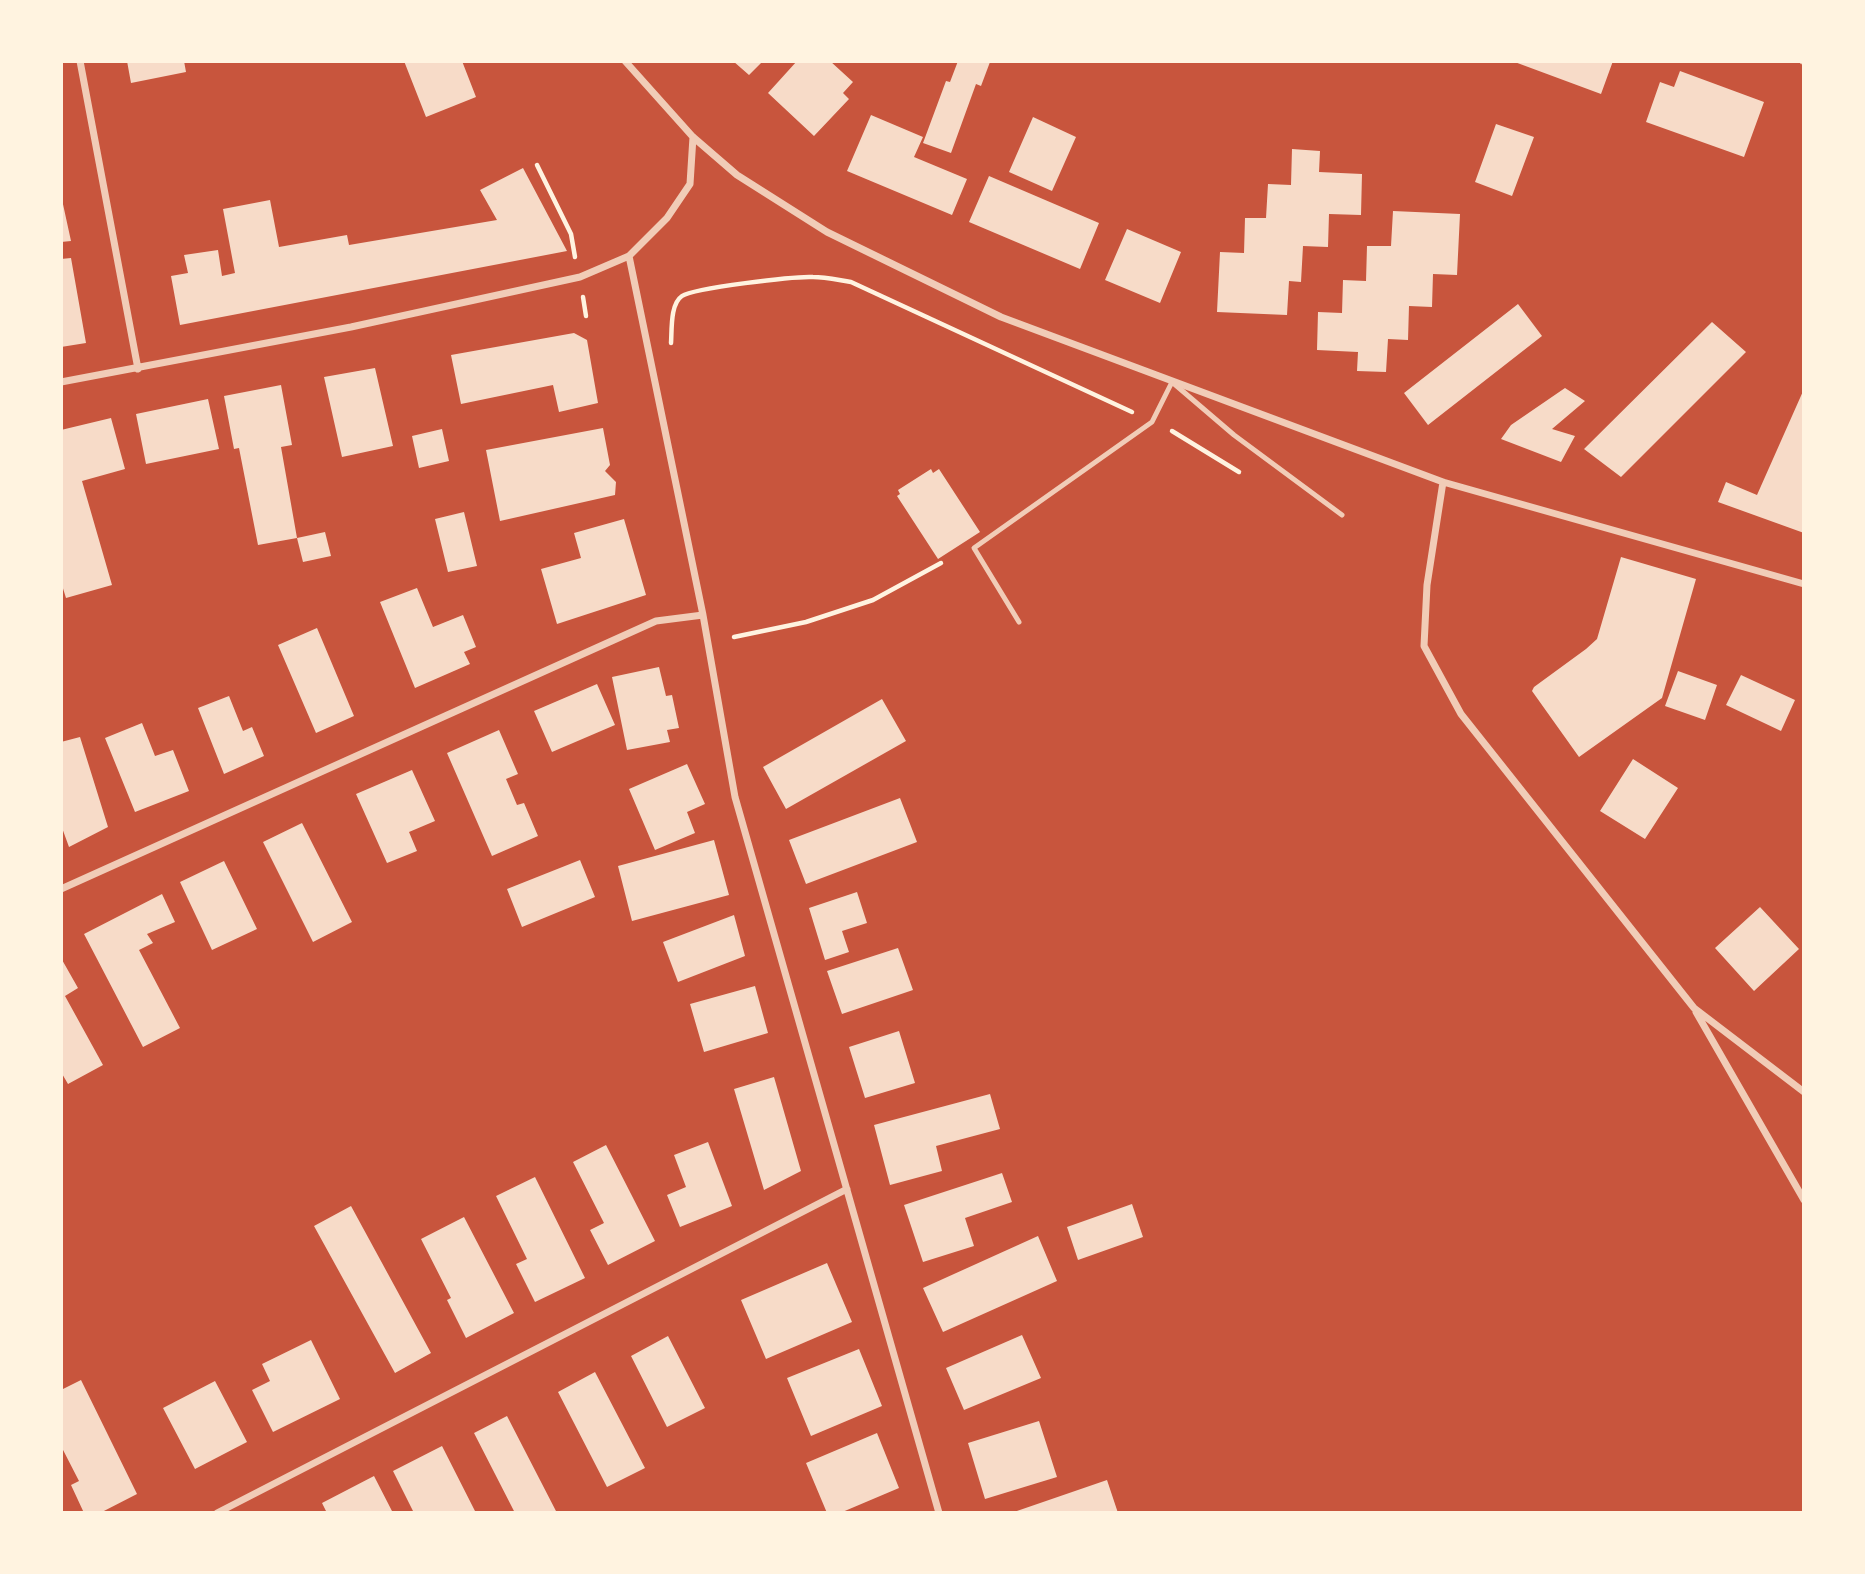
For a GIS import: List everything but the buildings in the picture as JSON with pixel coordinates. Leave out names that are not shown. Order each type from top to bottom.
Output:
[{"type":"street","points":[[80,61],[138,369]]},
{"type":"street","points":[[625,61],[693,137],[737,175],[827,232],[1002,317],[1443,482],[1804,584]]},
{"type":"street","points":[[61,382],[351,327],[580,277],[629,256],[667,218],[690,184],[693,137]]},
{"type":"street","points":[[629,256],[703,615],[735,797],[939,1513]]},
{"type":"street","points":[[1443,482],[1427,584],[1424,646],[1461,714],[1694,1008],[1804,1200]]},
{"type":"street","points":[[61,889],[656,621],[703,615]]},
{"type":"street","points":[[1694,1008],[1804,1092]]},
{"type":"street","points":[[217,1513],[847,1189]]},
{"type":"lane","points":[[1019,622],[974,548],[1152,422],[1172,382],[1234,435],[1342,515]]},
{"type":"path","points":[[537,165],[570,234],[586,316]]},
{"type":"path","points":[[671,349],[676,304],[682,296],[703,290],[812,277],[851,282],[1180,435],[1239,472]]},
{"type":"path","points":[[734,637],[806,622],[873,600],[940,563]]}]
